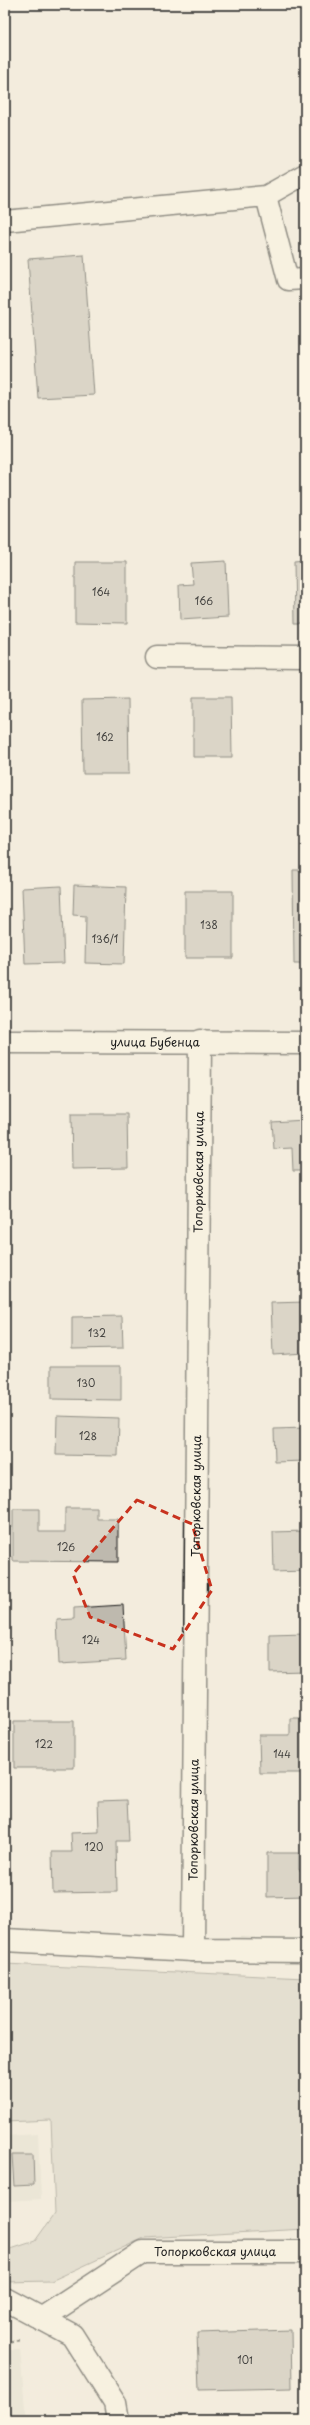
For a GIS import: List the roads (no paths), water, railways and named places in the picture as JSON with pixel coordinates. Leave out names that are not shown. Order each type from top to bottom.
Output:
[{"type":"street","points":[[157,657],[305,658]]},
{"type":"street","name":"улица Бубенца","points":[[5,1042],[200,1041],[305,1043]]},
{"type":"street","name":"Топорковская улица","points":[[193,1950],[200,1041]]},
{"type":"street","points":[[5,1940],[193,1950],[305,1951]]},
{"type":"street","name":"Топорковская улица","points":[[41,2319],[143,2252],[305,2252]]},
{"type":"street","points":[[5,2299],[72,2335],[114,2403],[118,2420]]},
{"type":"lane","points":[[5,221],[266,196],[305,174]]},
{"type":"lane","points":[[266,196],[288,280],[305,279]]}]
